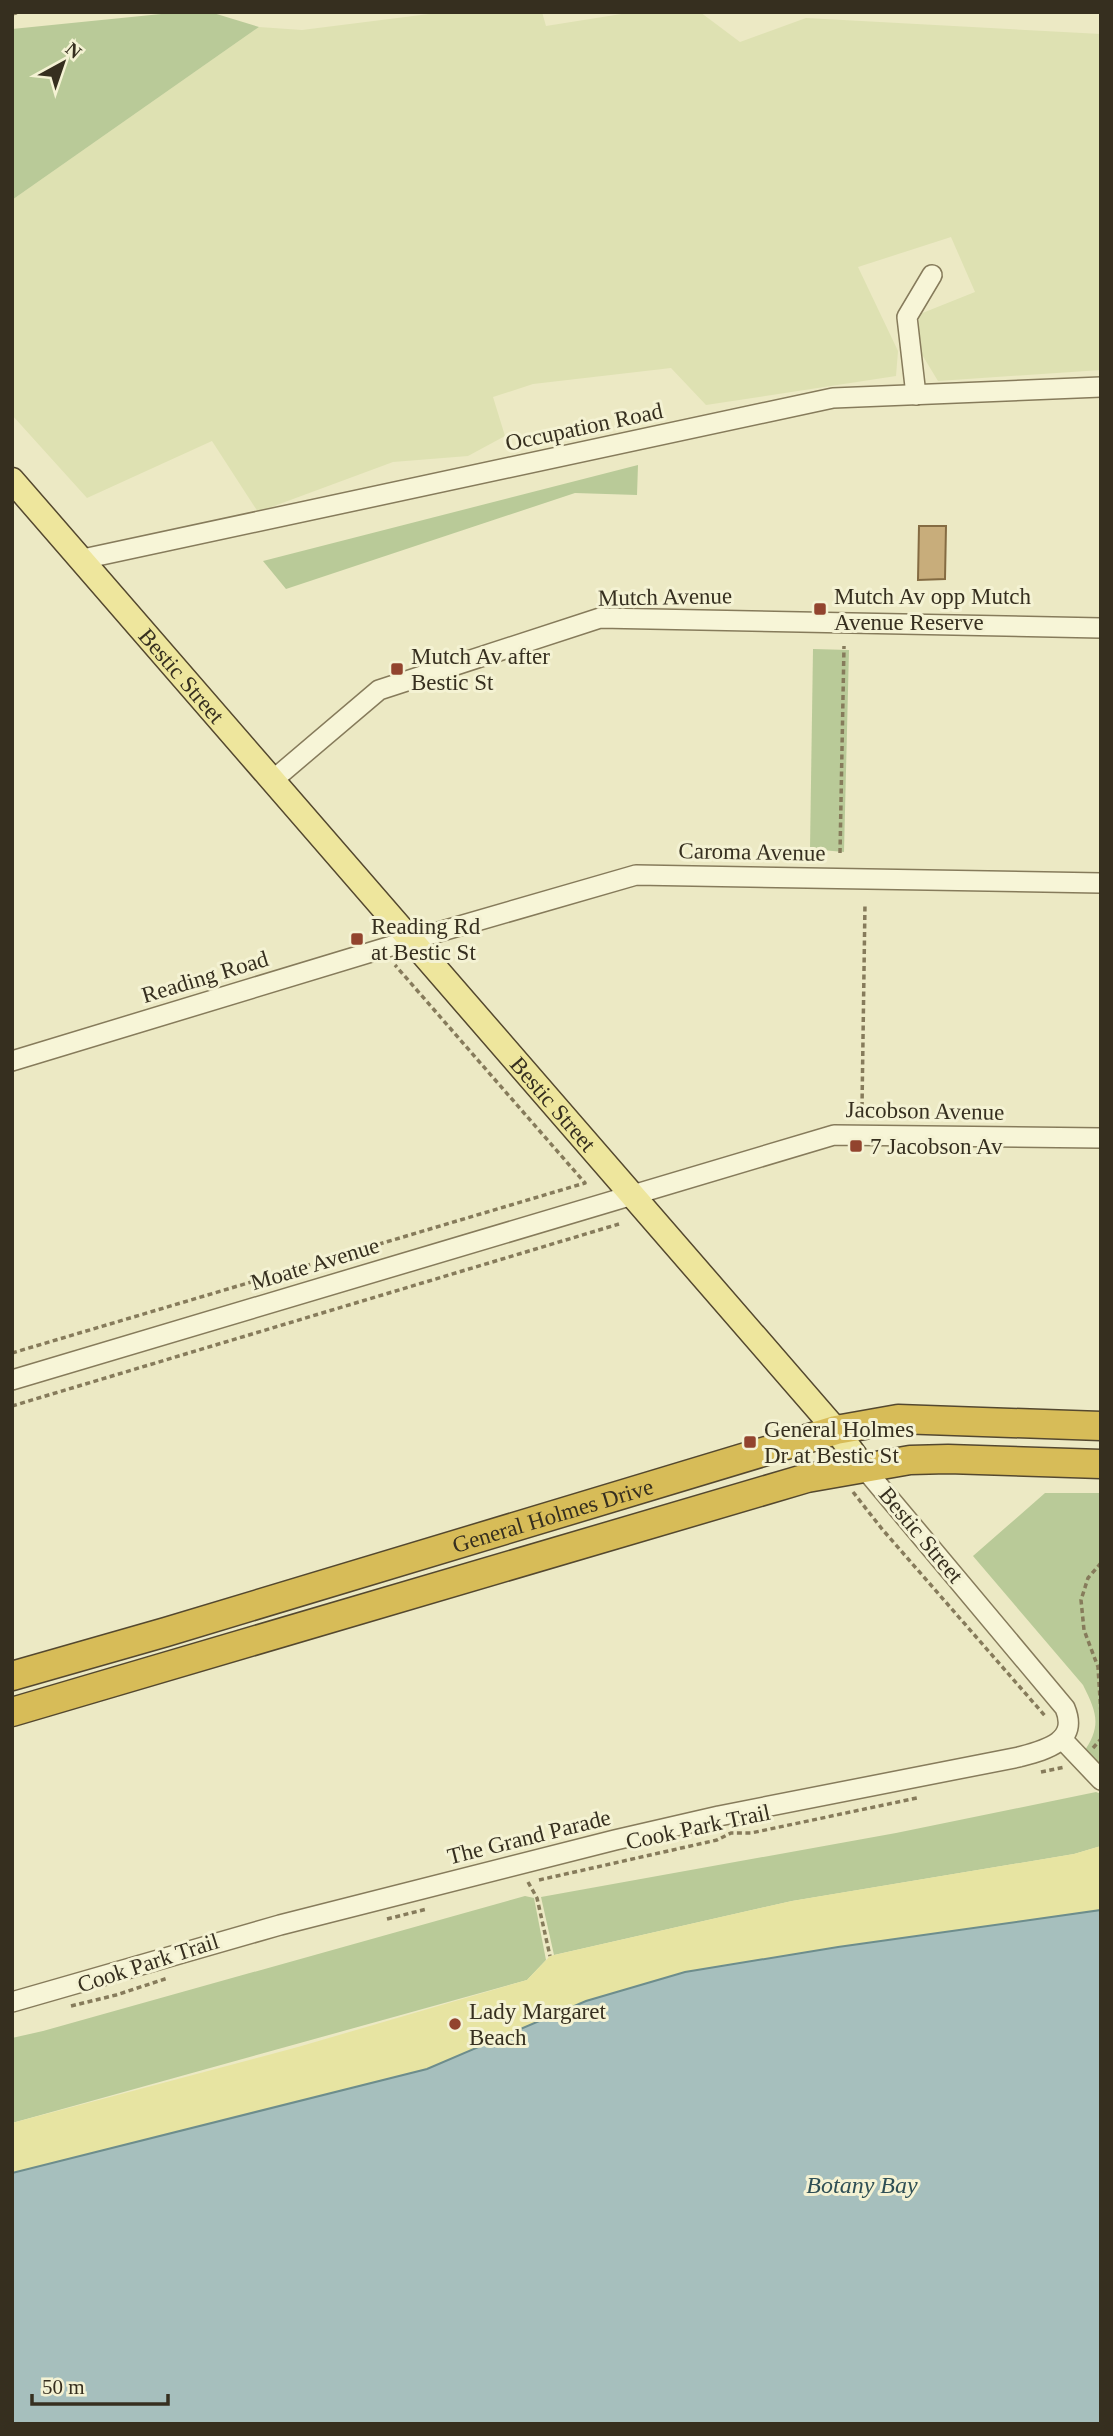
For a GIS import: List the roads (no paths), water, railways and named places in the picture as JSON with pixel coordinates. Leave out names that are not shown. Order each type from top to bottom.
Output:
[{"type":"highway","name":"General Holmes Drive","points":[[12,1676],[836,1430],[898,1419],[1101,1426]]},
{"type":"highway","name":"General Holmes Drive","points":[[12,1712],[786,1483],[858,1479],[910,1460],[1101,1464]]},
{"type":"main road","name":"Bestic Street","points":[[12,480],[836,1430],[858,1479]]},
{"type":"street","points":[[916,395],[907,317],[932,275]]},
{"type":"street","name":"Occupation Road","points":[[83,559],[833,398],[1101,387]]},
{"type":"street","name":"Mutch Avenue","points":[[272,780],[379,690],[600,618],[1101,628]]},
{"type":"street","name":"Caroma Avenue","points":[[411,940],[636,875],[1101,883]]},
{"type":"street","name":"Reading Road","points":[[12,1061],[411,940]]},
{"type":"street","name":"Jacobson Avenue","points":[[632,1195],[834,1135],[1101,1138]]},
{"type":"street","name":"Moate Avenue","points":[[12,1380],[632,1195]]},
{"type":"street","name":"Bestic Street","points":[[858,1479],[1065,1708],[1069,1723],[1062,1740]]},
{"type":"street","points":[[1062,1740],[1101,1780]]},
{"type":"street","name":"The Grand Parade","points":[[12,2003],[280,1925],[542,1858],[719,1816],[1020,1756],[1051,1747],[1062,1740]]},
{"type":"water","name":"Botany Bay","points":[[1101,1910],[1101,2424],[12,2424],[12,2173],[427,2069],[586,2001],[685,1972],[838,1947]]},
{"type":"place","name":"Mutch Av opp Mutch Avenue Reserve","points":[[820,609]]},
{"type":"place","name":"Mutch Av after Bestic St","points":[[397,669]]},
{"type":"place","name":"Reading Rd at Bestic St","points":[[357,939]]},
{"type":"place","name":"7 Jacobson Av","points":[[856,1146]]},
{"type":"place","name":"General Holmes Dr at Bestic St","points":[[750,1442]]},
{"type":"place","name":"Lady Margaret Beach","points":[[455,2024]]}]
